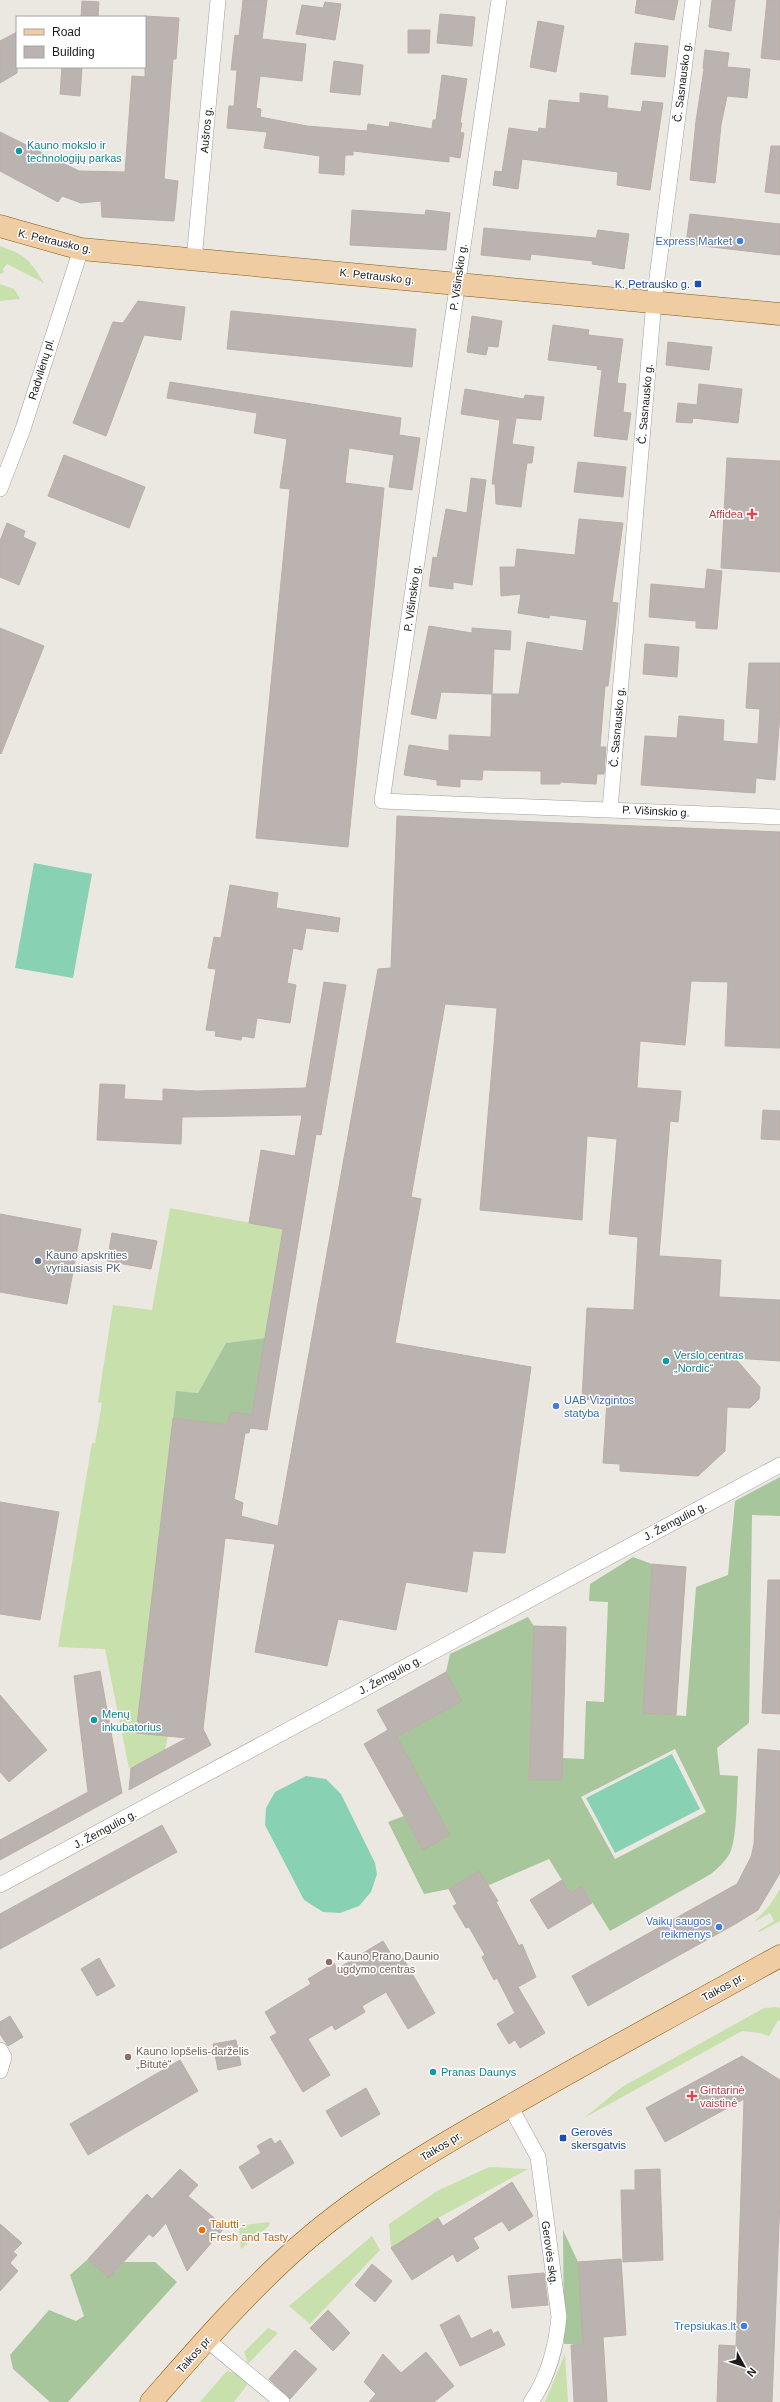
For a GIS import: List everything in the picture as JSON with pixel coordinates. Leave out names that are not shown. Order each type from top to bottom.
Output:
[{"type":"main road","name":"K. Petrausko g.","points":[[0,226],[81,248],[194,260],[654,301],[780,314]]},
{"type":"main road","name":"Taikos pr.","points":[[151,2402],[206,2340],[288,2256],[332,2220],[424,2155],[780,1956]]},
{"type":"street","name":"Aušros g.","points":[[194,260],[218,0]]},
{"type":"street","name":"P. Višinskio g.","points":[[499,0],[382,801],[780,817]]},
{"type":"street","name":"Č. Sasnausko g.","points":[[610,809],[654,301],[693,0]]},
{"type":"street","name":"Radvilėnų pl.","points":[[0,489],[23,429],[81,248]]},
{"type":"street","name":"J. Žemgulio g.","points":[[0,1885],[780,1465]]},
{"type":"street","points":[[0,2050],[4,2057],[0,2071]]},
{"type":"street","name":"Gerovės skg.","points":[[510,2106],[538,2157],[559,2317],[556,2343],[550,2364],[541,2388],[531,2402]]},
{"type":"street","points":[[206,2340],[282,2402]]},
{"type":"green space","points":[[0,246],[22,256],[31,263],[44,283],[7,264],[3,269],[4,272],[0,274]]},
{"type":"green space","points":[[0,284],[14,289],[20,299],[0,301]]},
{"type":"green space","points":[[34,863],[92,874],[73,978],[15,968]]},
{"type":"green space","points":[[170,1208],[283,1229],[265,1338],[226,1343],[198,1393],[176,1392],[136,1732],[168,1736],[165,1750],[129,1768],[105,1649],[58,1647],[92,1443],[95,1443],[102,1403],[98,1402],[113,1305],[152,1310]]},
{"type":"green space","points":[[265,1338],[252,1415],[230,1412],[227,1425],[173,1418],[176,1391],[198,1393],[226,1343]]},
{"type":"green space","points":[[780,1477],[780,1516],[752,1515],[749,1723],[717,1748],[720,1775],[738,1776],[734,1837],[730,1853],[726,1859],[711,1874],[610,1931],[582,1886],[570,1893],[549,1859],[487,1886],[479,1871],[449,1889],[424,1894],[388,1822],[404,1816],[423,1850],[450,1835],[397,1737],[462,1701],[446,1672],[450,1654],[528,1617],[534,1626],[529,1780],[562,1780],[562,1758],[584,1759],[586,1701],[604,1702],[608,1602],[589,1601],[590,1584],[633,1557],[652,1564],[643,1713],[686,1716],[696,1587],[728,1575],[735,1501]],"holes":[[[675,1749],[706,1812],[615,1859],[581,1797]]]},
{"type":"green space","points":[[672,1754],[700,1809],[615,1853],[586,1798]]},
{"type":"green space","points":[[306,1776],[326,1779],[341,1794],[375,1863],[377,1874],[371,1892],[359,1906],[340,1913],[323,1912],[304,1900],[265,1825],[266,1808],[275,1792]]},
{"type":"green space","points":[[780,1889],[780,1921],[759,1932],[758,1931],[774,1921],[770,1913],[754,1922],[770,1905]]},
{"type":"green space","points":[[764,2008],[780,2008],[780,2021],[778,2020],[769,2036],[760,2033],[742,2031],[584,2118],[622,2087]]},
{"type":"green space","points":[[489,2167],[528,2169],[438,2218],[391,2248],[389,2224],[437,2191]]},
{"type":"green space","points":[[270,2223],[269,2226],[241,2249],[239,2229],[244,2225]]},
{"type":"green space","points":[[563,2230],[578,2262],[584,2344],[564,2344]]},
{"type":"green space","points":[[372,2236],[380,2250],[310,2324],[289,2306]]},
{"type":"green space","points":[[88,2259],[109,2278],[124,2262],[155,2262],[177,2282],[68,2402],[50,2402],[13,2369],[10,2355],[49,2310],[76,2321],[84,2316],[70,2275]]},
{"type":"green space","points":[[268,2328],[278,2333],[248,2364],[244,2352]]},
{"type":"green space","points":[[565,2354],[568,2402],[545,2402]]},
{"type":"green space","points":[[227,2371],[240,2374],[247,2385],[234,2402],[200,2402]]},
{"type":"building","points":[[243,0],[267,0],[262,39],[306,44],[302,81],[260,76],[256,108],[261,109],[260,117],[307,126],[367,131],[368,124],[389,127],[390,122],[432,129],[433,120],[436,120],[442,75],[467,79],[460,123],[462,123],[460,132],[464,133],[460,158],[449,156],[449,162],[353,151],[353,155],[345,155],[344,175],[319,173],[320,156],[264,148],[267,132],[227,128],[229,106],[234,106],[237,70],[231,70],[235,35],[239,36]]},
{"type":"building","points":[[637,0],[678,0],[674,20],[635,13]]},
{"type":"building","points":[[712,0],[735,0],[731,31],[709,27]]},
{"type":"building","points":[[767,0],[780,0],[780,60],[761,58]]},
{"type":"building","points":[[82,1],[99,2],[98,16],[81,16]]},
{"type":"building","points":[[325,2],[341,4],[335,40],[296,34],[302,5],[323,8]]},
{"type":"building","points":[[440,14],[475,17],[472,46],[437,43]]},
{"type":"building","points":[[146,16],[179,18],[176,59],[173,59],[164,179],[178,181],[174,221],[102,217],[101,201],[81,203],[62,196],[58,202],[0,171],[0,132],[79,171],[125,172],[132,76],[145,77]]},
{"type":"building","points":[[538,21],[564,26],[556,72],[530,67]]},
{"type":"building","points":[[408,30],[430,30],[429,53],[408,53]]},
{"type":"building","points":[[16,33],[17,73],[0,83],[0,41]]},
{"type":"building","points":[[635,43],[668,46],[665,77],[631,74]]},
{"type":"building","points":[[705,50],[729,53],[727,67],[750,69],[747,98],[727,96],[721,125],[715,183],[690,180]]},
{"type":"building","points":[[334,61],[363,65],[360,95],[330,92]]},
{"type":"building","points":[[62,68],[82,68],[80,96],[60,94]]},
{"type":"building","points":[[580,93],[608,96],[607,108],[641,112],[643,101],[663,103],[650,190],[617,185],[618,172],[522,159],[518,189],[493,185],[495,171],[502,172],[509,128],[538,132],[539,128],[546,129],[549,100],[580,103]]},
{"type":"building","points":[[771,146],[780,146],[780,194],[765,192]]},
{"type":"building","points":[[352,210],[425,215],[426,210],[450,213],[446,250],[350,245]]},
{"type":"building","points":[[690,214],[780,224],[780,255],[686,244]]},
{"type":"building","points":[[484,228],[596,238],[598,230],[629,234],[624,269],[592,264],[593,261],[531,254],[530,260],[481,255]]},
{"type":"building","points":[[138,301],[185,307],[181,340],[144,335],[106,436],[73,423],[113,322],[123,323]]},
{"type":"building","points":[[231,311],[416,329],[412,367],[227,349]]},
{"type":"building","points":[[472,316],[502,321],[498,347],[488,346],[486,355],[467,352]]},
{"type":"building","points":[[553,325],[589,330],[588,335],[623,339],[617,383],[626,384],[623,412],[631,413],[627,440],[594,436],[602,370],[597,369],[598,366],[548,360]]},
{"type":"building","points":[[668,342],[712,347],[709,370],[666,365]]},
{"type":"building","points":[[170,382],[401,418],[399,435],[420,438],[412,490],[389,487],[394,455],[349,448],[345,483],[384,488],[348,847],[256,838],[290,489],[280,488],[287,439],[254,433],[257,413],[167,398]]},
{"type":"building","points":[[699,384],[742,389],[738,423],[693,418],[692,423],[676,422],[678,403],[697,405]]},
{"type":"building","points":[[465,389],[524,399],[525,395],[544,397],[541,420],[516,418],[512,444],[534,447],[532,463],[527,463],[521,507],[496,504],[495,484],[492,484],[500,420],[461,414]]},
{"type":"building","points":[[64,455],[145,487],[129,528],[48,496]]},
{"type":"building","name":"Affidea","points":[[727,458],[780,461],[780,572],[721,568]]},
{"type":"building","points":[[578,462],[626,467],[623,497],[574,492]]},
{"type":"building","points":[[471,478],[486,480],[472,585],[453,582],[453,589],[429,586],[433,557],[437,558],[446,509],[467,513]]},
{"type":"building","points":[[579,519],[623,523],[612,602],[618,603],[608,686],[605,686],[600,747],[606,747],[604,774],[597,774],[596,784],[560,782],[560,784],[541,784],[541,771],[483,770],[482,780],[460,779],[460,787],[437,785],[437,780],[404,775],[409,745],[449,751],[449,735],[491,737],[492,694],[519,694],[527,642],[583,651],[587,620],[550,615],[549,618],[518,613],[521,594],[501,596],[500,567],[515,567],[517,549],[575,555]]},
{"type":"building","points":[[7,523],[25,531],[23,537],[36,543],[19,585],[0,577],[0,541]]},
{"type":"building","points":[[707,569],[722,571],[717,629],[696,628],[696,621],[649,617],[651,584],[705,589]]},
{"type":"building","points":[[429,626],[472,633],[472,628],[511,631],[510,650],[494,649],[492,694],[441,692],[436,719],[411,714]]},
{"type":"building","points":[[0,628],[44,646],[1,754],[0,753]]},
{"type":"building","points":[[645,644],[679,647],[677,677],[643,674]]},
{"type":"building","points":[[749,663],[780,663],[780,714],[775,780],[756,778],[755,793],[641,785],[645,736],[677,738],[679,716],[724,720],[723,741],[758,744],[760,709],[746,708]]},
{"type":"building","points":[[397,816],[780,832],[780,1048],[725,1046],[728,982],[691,981],[685,1045],[640,1041],[637,1088],[681,1091],[678,1122],[670,1121],[659,1256],[721,1260],[719,1297],[780,1300],[780,1361],[735,1358],[760,1387],[759,1399],[750,1408],[727,1407],[725,1451],[698,1476],[620,1471],[620,1464],[603,1463],[607,1401],[582,1399],[587,1308],[634,1310],[638,1237],[609,1234],[617,1139],[587,1136],[582,1220],[480,1210],[497,1008],[445,1004],[411,1197],[421,1199],[395,1343],[531,1367],[505,1553],[473,1551],[467,1592],[406,1582],[396,1630],[338,1619],[327,1666],[255,1652],[275,1544],[225,1538],[203,1729],[211,1745],[129,1790],[131,1768],[187,1738],[136,1733],[173,1418],[227,1425],[230,1412],[252,1415],[283,1229],[249,1223],[261,1150],[295,1156],[302,1115],[182,1117],[181,1144],[97,1140],[100,1084],[125,1085],[124,1099],[163,1101],[163,1089],[197,1091],[306,1088],[324,982],[346,985],[321,1135],[316,1134],[267,1430],[250,1428],[249,1433],[245,1433],[234,1499],[243,1503],[241,1516],[278,1526],[378,969],[391,968]]},
{"type":"building","points":[[230,885],[278,893],[276,908],[340,918],[338,932],[306,928],[302,950],[293,948],[287,983],[296,985],[290,1023],[257,1018],[254,1038],[242,1036],[241,1040],[215,1036],[216,1031],[206,1030],[216,969],[208,968],[214,937],[221,938]]},
{"type":"building","points":[[763,1110],[780,1111],[780,1140],[761,1139]]},
{"type":"building","name":"Kauno apskrities vyriausiasis PK","points":[[0,1214],[81,1229],[67,1304],[0,1292]]},
{"type":"building","points":[[112,1233],[157,1241],[151,1269],[107,1261]]},
{"type":"building","points":[[0,1502],[59,1512],[40,1620],[0,1614]]},
{"type":"building","points":[[652,1564],[686,1567],[676,1715],[643,1713]]},
{"type":"building","points":[[768,1580],[780,1580],[780,1714],[762,1713]]},
{"type":"building","points":[[534,1626],[566,1627],[562,1780],[529,1780]]},
{"type":"building","points":[[100,1671],[122,1793],[0,1860],[0,1840],[88,1792],[74,1676]]},
{"type":"building","points":[[446,1672],[462,1701],[397,1737],[450,1835],[423,1850],[364,1744],[388,1730],[377,1710]]},
{"type":"building","points":[[0,1695],[47,1750],[9,1782],[0,1772]]},
{"type":"building","points":[[758,1749],[780,1751],[780,1873],[758,1910],[588,2006],[572,1976],[737,1884],[751,1857],[754,1844]]},
{"type":"building","points":[[162,1825],[177,1852],[0,1949],[0,1914]]},
{"type":"building","points":[[479,1871],[498,1901],[496,1902],[519,1946],[522,1944],[536,1977],[518,1987],[545,2033],[520,2048],[515,2040],[509,2044],[497,2024],[515,2013],[497,1978],[494,1980],[482,1957],[485,1955],[469,1927],[466,1928],[453,1906],[457,1904],[449,1889]]},
{"type":"building","points":[[562,1880],[570,1893],[582,1886],[592,1903],[548,1929],[530,1900]]},
{"type":"building","points":[[383,1941],[396,1962],[403,1958],[435,2013],[408,2029],[386,1992],[362,2006],[365,2012],[335,2030],[332,2025],[308,2039],[330,2075],[303,2092],[270,2037],[277,2033],[265,2012],[311,1984],[308,1979],[334,1963],[337,1969]]},
{"type":"building","points":[[99,1958],[115,1986],[97,1996],[81,1969]]},
{"type":"building","points":[[10,2016],[23,2037],[8,2046],[0,2034],[0,2022]]},
{"type":"building","points":[[236,2040],[241,2065],[218,2070],[213,2044]]},
{"type":"building","points":[[742,2056],[780,2080],[780,2200],[772,2402],[717,2402],[719,2345],[736,2346],[744,2099],[665,2142],[646,2108]]},
{"type":"building","points":[[180,2060],[198,2091],[88,2155],[70,2124]]},
{"type":"building","points":[[366,2088],[380,2114],[341,2137],[326,2111]]},
{"type":"building","points":[[271,2138],[275,2144],[280,2140],[294,2163],[252,2189],[239,2167],[261,2153],[257,2146]]},
{"type":"building","points":[[180,2169],[198,2185],[188,2196],[225,2227],[187,2271],[166,2223],[153,2237],[149,2234],[109,2278],[88,2259],[147,2194],[152,2199]]},
{"type":"building","points":[[660,2169],[663,2260],[623,2262],[621,2190],[635,2190],[635,2170]]},
{"type":"building","points":[[512,2182],[533,2216],[509,2231],[502,2221],[473,2238],[479,2248],[457,2262],[453,2254],[412,2280],[391,2248],[438,2218],[443,2226]]},
{"type":"building","points":[[0,2224],[22,2243],[13,2252],[17,2255],[10,2263],[18,2271],[0,2291]]},
{"type":"building","points":[[621,2259],[626,2335],[603,2337],[607,2402],[574,2402],[571,2345],[583,2344],[578,2262]]},
{"type":"building","points":[[372,2264],[392,2281],[375,2302],[355,2285]]},
{"type":"building","points":[[544,2273],[548,2305],[512,2308],[508,2276]]},
{"type":"building","points":[[328,2310],[350,2333],[333,2351],[310,2328]]},
{"type":"building","points":[[459,2315],[471,2339],[491,2329],[493,2334],[498,2331],[505,2345],[460,2366],[440,2325]]},
{"type":"building","points":[[295,2350],[317,2369],[290,2399],[269,2379]]},
{"type":"building","points":[[426,2352],[454,2386],[434,2402],[369,2402],[376,2394],[364,2382],[383,2354],[401,2373]]},
{"type":"place","name":"Kauno mokslo ir technologijų parkas","points":[[19,151]]},
{"type":"place","name":"Express Market","points":[[740,241]]},
{"type":"place","name":"K. Petrausko g.","points":[[698,284]]},
{"type":"place","name":"Affidea","points":[[752,514]]},
{"type":"place","name":"Kauno apskrities vyriausiasis PK","points":[[38,1261]]},
{"type":"place","name":"Verslo centras „Nordic“","points":[[666,1361]]},
{"type":"place","name":"UAB Vizgintos statyba","points":[[556,1406]]},
{"type":"place","name":"Menų inkubatorius","points":[[94,1720]]},
{"type":"place","name":"Vaikų saugos reikmenys","points":[[719,1927]]},
{"type":"place","name":"Kauno Prano Daunio ugdymo centras","points":[[329,1962]]},
{"type":"place","name":"Kauno lopšelis-darželis „Bitutė“","points":[[128,2057]]},
{"type":"place","name":"Pranas Daunys","points":[[433,2072]]},
{"type":"place","name":"Gintarinė vaistinė","points":[[692,2096]]},
{"type":"place","name":"Gerovės skersgatvis","points":[[563,2138]]},
{"type":"place","name":"Talutti - Fresh and Tasty","points":[[202,2230]]},
{"type":"place","name":"Trepsiukas.lt","points":[[744,2326]]}]
